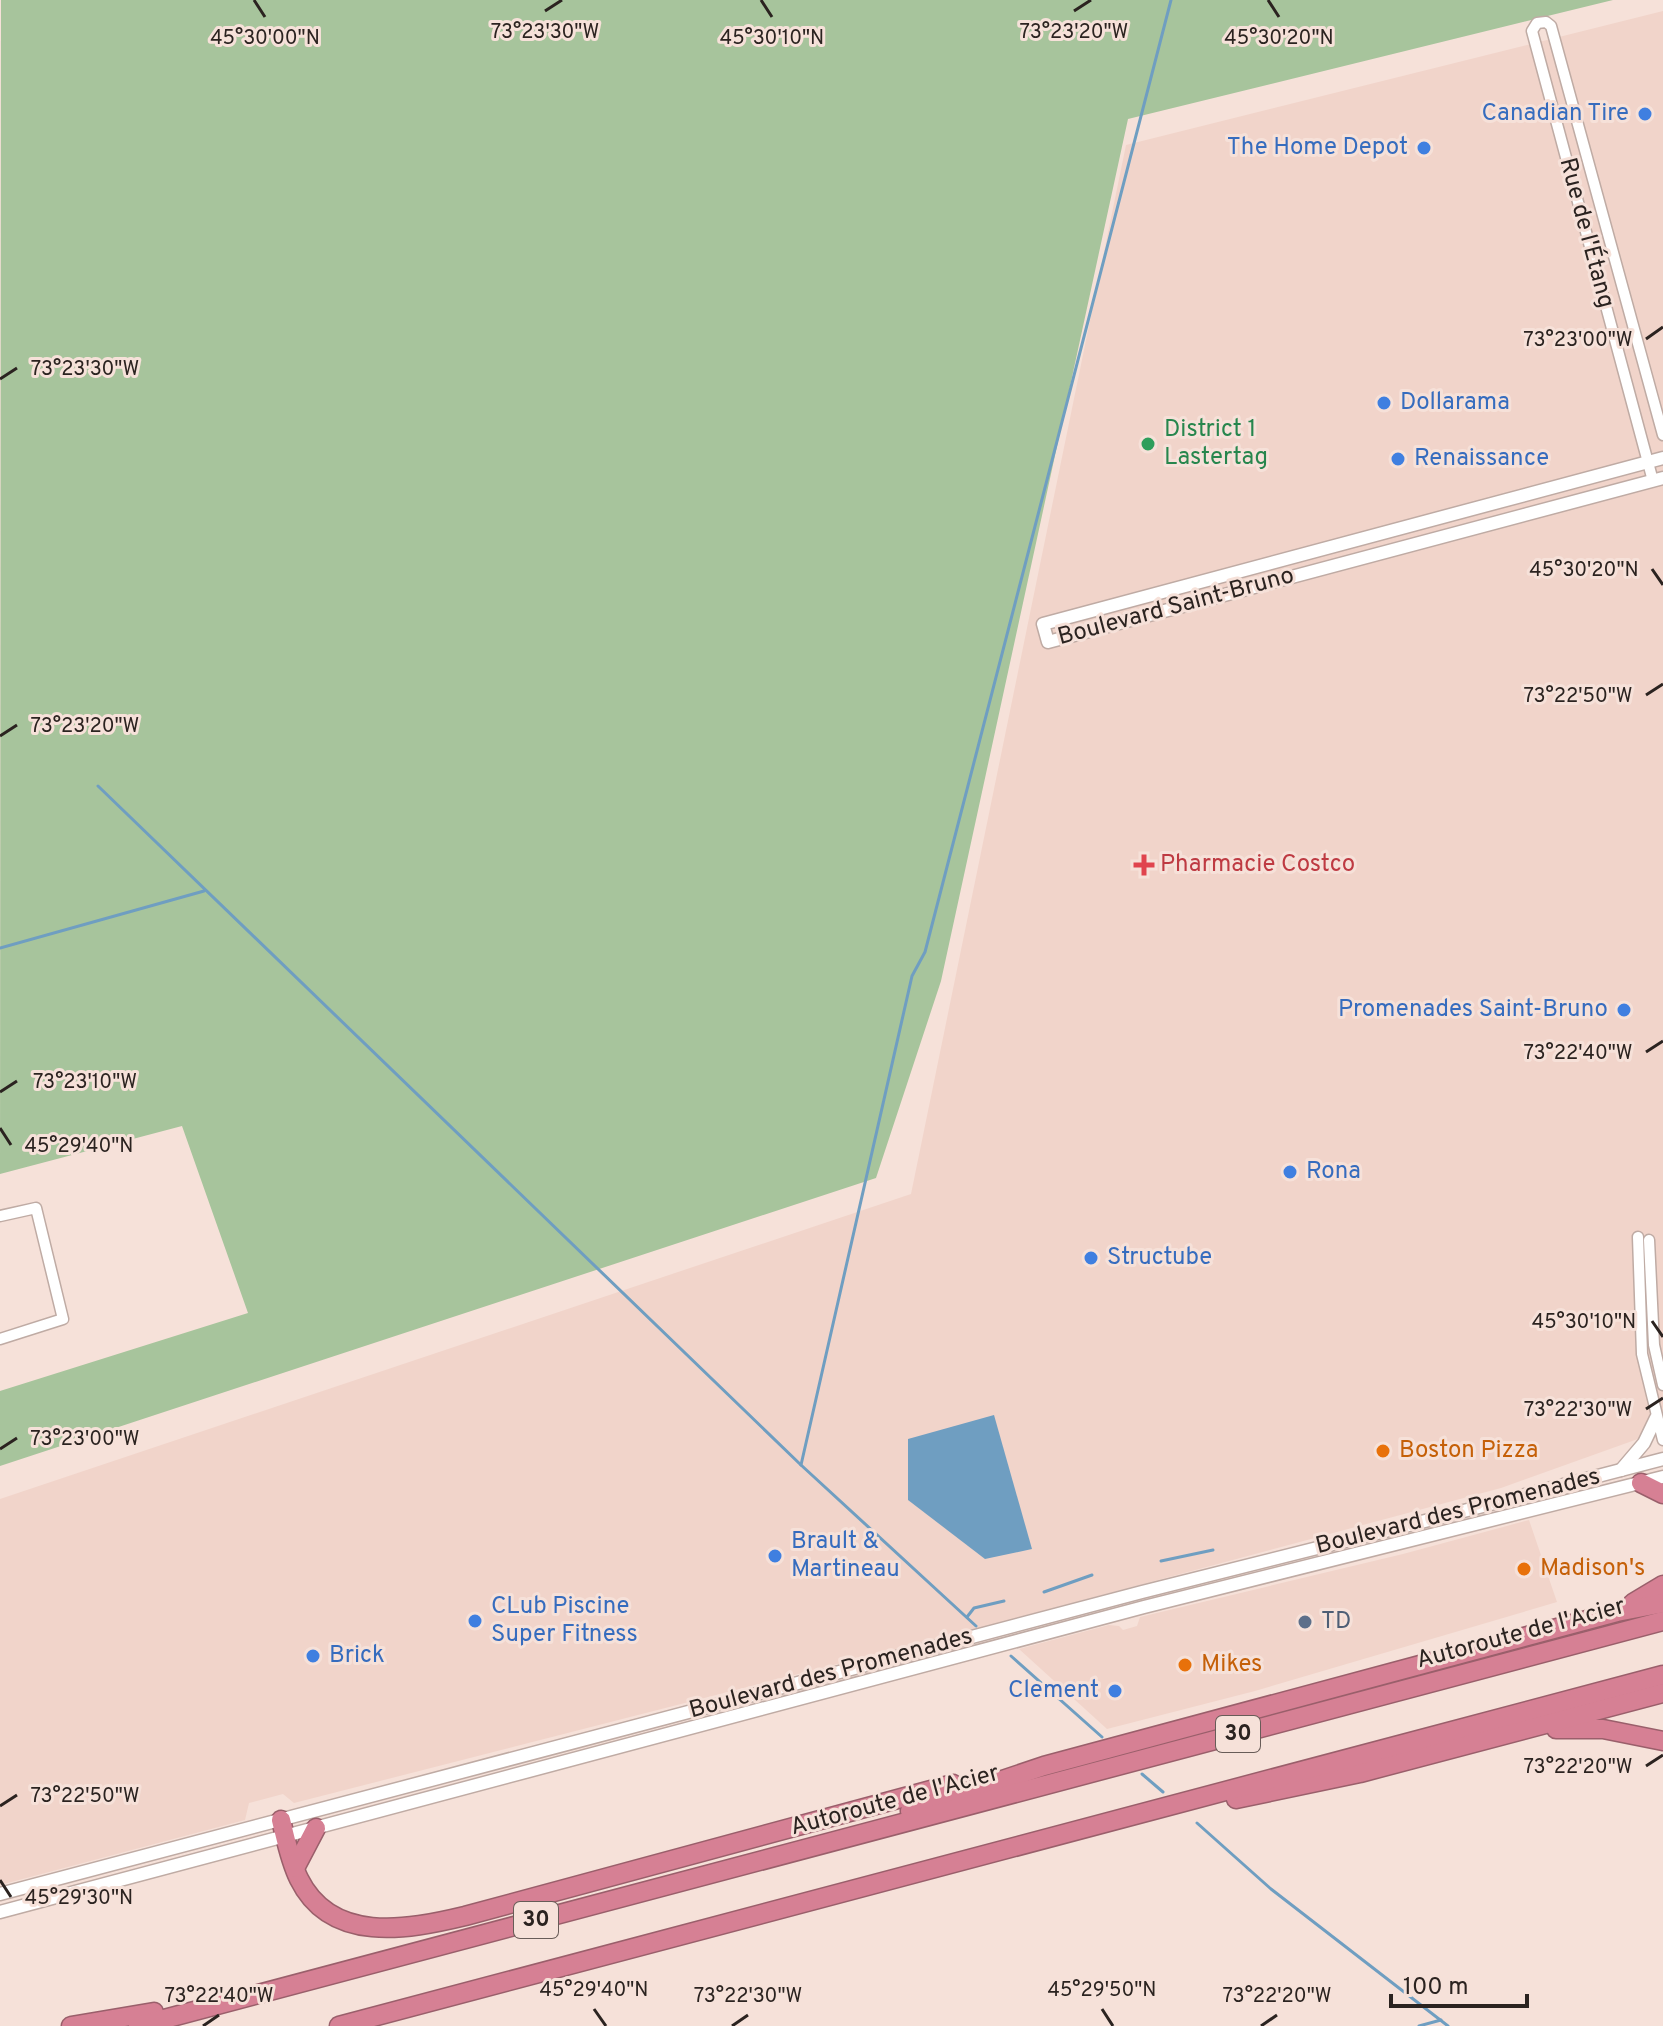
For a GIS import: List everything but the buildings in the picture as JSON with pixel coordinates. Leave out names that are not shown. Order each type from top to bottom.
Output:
[{"type":"highway","points":[[1641,1483],[1663,1494]]},
{"type":"highway","points":[[1617,1612],[1663,1585]]},
{"type":"highway","points":[[814,1847],[946,1797],[1044,1766],[1617,1612],[1663,1603]]},
{"type":"highway","name":"Autoroute de l'Acier","points":[[138,2026],[1663,1621]]},
{"type":"highway","name":"30","points":[[339,2026],[1663,1675]]},
{"type":"highway","points":[[1104,1823],[1304,1786],[1663,1693]]},
{"type":"highway","points":[[1526,1730],[1603,1729],[1663,1741]]},
{"type":"highway","points":[[283,1828],[295,1868],[311,1897],[327,1912],[343,1921],[373,1928],[412,1927],[504,1906],[915,1794],[1044,1766]]},
{"type":"highway","points":[[295,1868],[316,1828]]},
{"type":"highway","points":[[71,2026],[259,1994]]},
{"type":"street","name":"Rue de l'Étang","points":[[1658,479],[1648,463],[1532,31],[1537,23],[1551,26],[1663,435]]},
{"type":"street","points":[[1577,198],[1596,191]]},
{"type":"street","name":"Boulevard Saint-Bruno","points":[[1658,479],[1048,642],[1043,624],[1663,458]]},
{"type":"street","points":[[1083,613],[1089,631]]},
{"type":"street","points":[[0,1216],[36,1208],[63,1319],[0,1339]]},
{"type":"street","points":[[1638,1237],[1642,1354],[1663,1440]]},
{"type":"street","points":[[1649,1240],[1654,1345],[1663,1385]]},
{"type":"street","points":[[1621,1470],[1644,1443],[1656,1418]]},
{"type":"street","name":"Boulevard des Promenades","points":[[0,1912],[283,1828],[1142,1592],[1663,1459]]},
{"type":"street","name":"Boulevard des Promenades","points":[[0,1894],[283,1828],[316,1828],[1144,1607],[1663,1477]]},
{"type":"shaded area","points":[[1663,11],[1663,1430],[1501,1488],[990,1625],[294,1803],[283,1794],[249,1803],[245,1820],[0,1885],[0,1499],[911,1194],[1126,145]]},
{"type":"shaded area","points":[[1529,1520],[1557,1602],[1255,1691],[1107,1729],[1019,1649],[1109,1625],[1119,1626],[1123,1630],[1137,1626],[1140,1617],[1403,1554]]},
{"type":"green space","points":[[1,0],[1613,0],[1128,119],[941,981],[876,1178],[0,1466],[0,1391],[248,1313],[182,1126],[0,1174]]},
{"type":"water","points":[[994,1415],[1032,1549],[985,1559],[908,1500],[908,1439]]},
{"type":"waterway","points":[[801,1465],[912,976],[925,952],[1171,0]]},
{"type":"waterway","points":[[98,786],[801,1465],[976,1626]]},
{"type":"waterway","points":[[0,948],[204,891]]},
{"type":"waterway","points":[[1161,1561],[1213,1550]]},
{"type":"waterway","points":[[1044,1592],[1092,1575]]},
{"type":"waterway","points":[[967,1617],[974,1608],[1004,1601]]},
{"type":"waterway","points":[[1011,1656],[1102,1737]]},
{"type":"waterway","points":[[1142,1774],[1163,1792]]},
{"type":"waterway","points":[[1197,1823],[1271,1889],[1448,2026]]},
{"type":"waterway","points":[[1419,2026],[1441,2020]]},
{"type":"place","name":"Canadian Tire","points":[[1645,114]]},
{"type":"place","name":"The Home Depot","points":[[1424,148]]},
{"type":"place","name":"Dollarama","points":[[1384,403]]},
{"type":"place","name":"District 1 Lastertag","points":[[1148,444]]},
{"type":"place","name":"Renaissance","points":[[1398,459]]},
{"type":"place","name":"Pharmacie Costco","points":[[1144,865]]},
{"type":"place","name":"Promenades Saint-Bruno","points":[[1624,1010]]},
{"type":"place","name":"Rona","points":[[1290,1172]]},
{"type":"place","name":"Structube","points":[[1091,1258]]},
{"type":"place","name":"Boston Pizza","points":[[1383,1451]]},
{"type":"place","name":"Brault & Martineau","points":[[775,1556]]},
{"type":"place","name":"Madison's","points":[[1524,1569]]},
{"type":"place","name":"CLub Piscine Super Fitness","points":[[475,1621]]},
{"type":"place","name":"TD","points":[[1305,1622]]},
{"type":"place","name":"Brick","points":[[313,1656]]},
{"type":"place","name":"Mikes","points":[[1185,1665]]},
{"type":"place","name":"Clement","points":[[1115,1691]]}]
